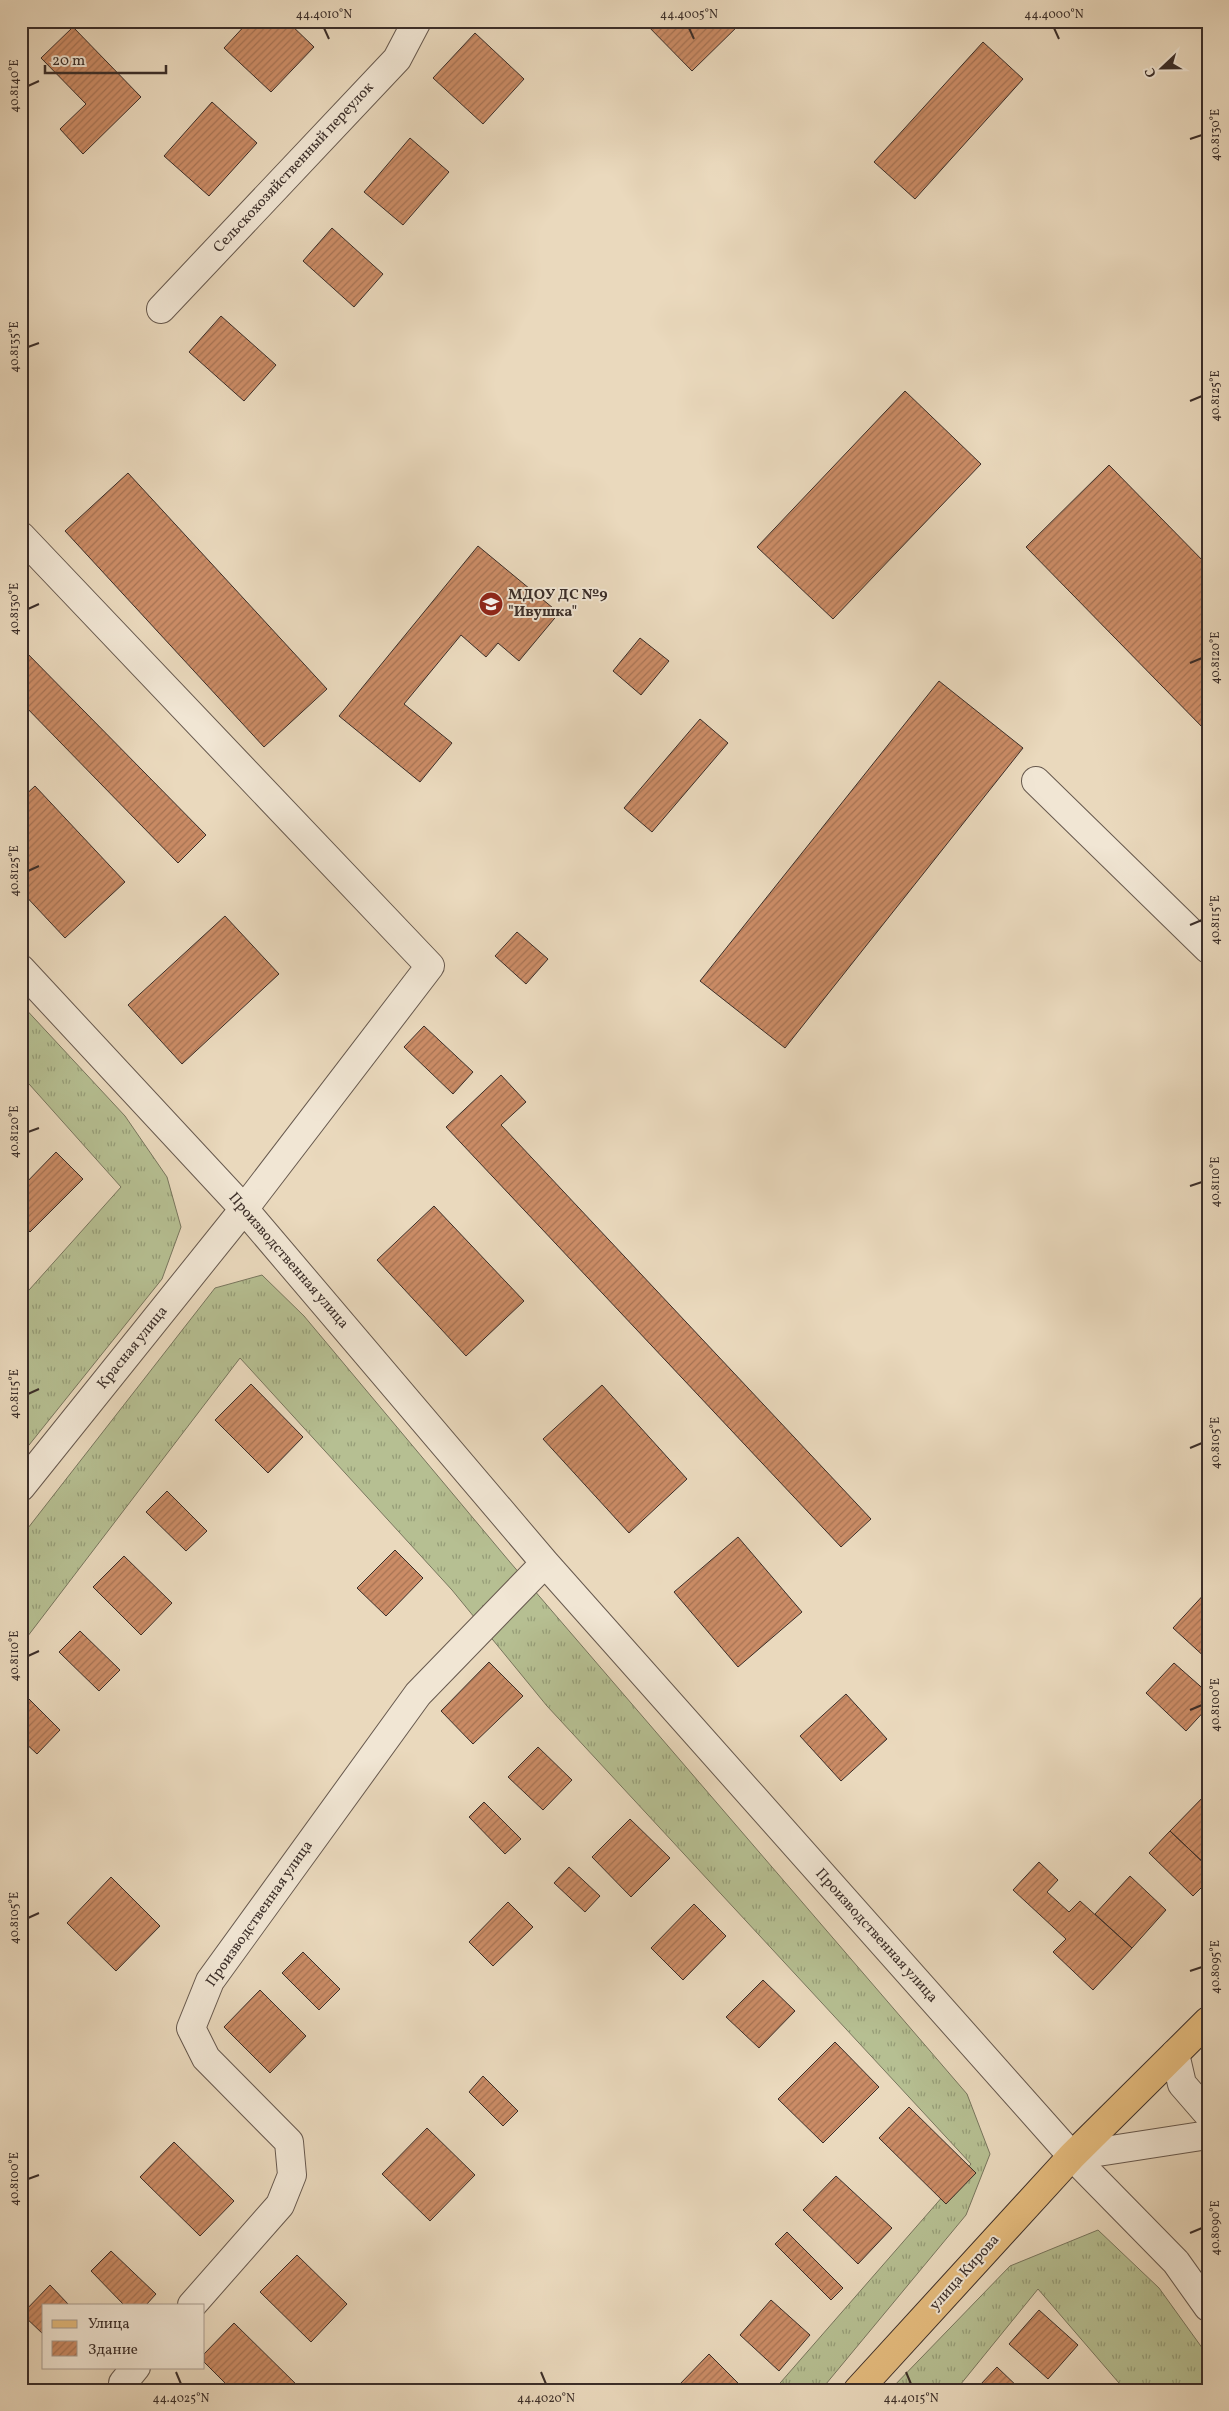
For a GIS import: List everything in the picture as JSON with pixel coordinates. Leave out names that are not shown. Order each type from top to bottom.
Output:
[{"type":"main road","name":"улица Кирова","points":[[858,2390],[1072,2156],[1208,2021]]},
{"type":"street","name":"Сельскохозяйственный переулок","points":[[161,309],[397,59],[418,21]]},
{"type":"street","name":"Красная улица","points":[[21,536],[430,966],[244,1209],[21,1487]]},
{"type":"street","points":[[1036,781],[1208,948]]},
{"type":"street","name":"Производственная улица","points":[[21,968],[244,1209],[545,1562],[1072,2156],[1176,2262],[1208,2307]]},
{"type":"street","name":"Производственная улица","points":[[193,2304],[280,2205],[292,2175],[288,2142],[206,2058],[191,2028],[210,1980],[418,1694],[545,1562]]},
{"type":"street","points":[[1175,2054],[1182,2084],[1208,2114]]},
{"type":"street","points":[[1072,2156],[1208,2135]]},
{"type":"green space","points":[[21,1004],[125,1116],[167,1177],[181,1227],[162,1279],[21,1455],[21,1299],[121,1187],[21,1075]]},
{"type":"green space","points":[[262,1275],[304,1316],[509,1561],[967,2094],[990,2154],[966,2215],[821,2390],[774,2390],[971,2164],[547,1706],[452,1590],[240,1358],[21,1645],[21,1537],[215,1288]]},
{"type":"green space","points":[[1098,2230],[1159,2288],[1208,2356],[1208,2390],[1125,2390],[1038,2289],[956,2390],[890,2390],[1010,2266]]},
{"type":"building","points":[[249,21],[287,21],[314,47],[271,92],[224,48]]},
{"type":"building","points":[[643,21],[743,21],[692,71]]},
{"type":"building","points":[[73,27],[141,97],[83,154],[60,129],[86,104],[41,58]]},
{"type":"building","points":[[475,33],[524,79],[483,124],[433,78]]},
{"type":"building","points":[[983,42],[1023,79],[915,199],[874,162]]},
{"type":"building","points":[[212,102],[257,143],[209,196],[164,156]]},
{"type":"building","points":[[410,138],[449,172],[403,225],[364,192]]},
{"type":"building","points":[[332,228],[383,274],[354,307],[303,261]]},
{"type":"building","points":[[221,316],[276,365],[244,401],[189,352]]},
{"type":"building","points":[[905,391],[981,464],[833,619],[757,547]]},
{"type":"building","points":[[1109,465],[1208,566],[1206,731],[1026,547]]},
{"type":"building","points":[[128,473],[327,689],[264,747],[65,531]]},
{"type":"building","points":[[478,546],[559,613],[519,661],[498,643],[486,657],[461,635],[404,704],[452,743],[420,782],[339,716]]},
{"type":"building","points":[[640,638],[669,661],[641,695],[613,671]]},
{"type":"building","points":[[21,647],[206,835],[178,863],[21,702]]},
{"type":"building","points":[[939,681],[1023,748],[785,1048],[700,981]]},
{"type":"building","points":[[700,719],[728,743],[652,832],[624,808]]},
{"type":"building","points":[[35,786],[125,882],[65,938],[21,891],[21,799]]},
{"type":"building","points":[[225,916],[279,974],[182,1064],[128,1005]]},
{"type":"building","points":[[517,932],[548,959],[526,984],[495,956]]},
{"type":"building","points":[[424,1026],[473,1072],[453,1094],[404,1047]]},
{"type":"building","points":[[501,1075],[526,1102],[501,1125],[871,1519],[841,1547],[446,1127]]},
{"type":"building","points":[[56,1152],[83,1179],[30,1232],[21,1223],[21,1188]]},
{"type":"building","points":[[434,1206],[524,1301],[466,1356],[377,1260]]},
{"type":"building","points":[[251,1384],[303,1437],[268,1473],[215,1420]]},
{"type":"building","points":[[602,1385],[687,1479],[629,1533],[543,1439]]},
{"type":"building","points":[[167,1491],[207,1531],[186,1551],[146,1512]]},
{"type":"building","points":[[738,1537],[802,1612],[738,1667],[674,1592]]},
{"type":"building","points":[[395,1550],[423,1578],[386,1616],[357,1588]]},
{"type":"building","points":[[124,1556],[172,1603],[141,1635],[93,1587]]},
{"type":"building","points":[[1208,1590],[1208,1660],[1173,1628]]},
{"type":"building","points":[[80,1631],[120,1670],[99,1691],[59,1652]]},
{"type":"building","points":[[489,1662],[523,1696],[473,1744],[441,1711]]},
{"type":"building","points":[[1174,1663],[1208,1693],[1208,1707],[1186,1731],[1146,1693]]},
{"type":"building","points":[[21,1691],[60,1730],[37,1754],[21,1739]]},
{"type":"building","points":[[846,1694],[887,1739],[841,1781],[800,1736]]},
{"type":"building","points":[[538,1747],[572,1780],[543,1810],[508,1777]]},
{"type":"building","points":[[1208,1792],[1208,1867],[1170,1831]]},
{"type":"building","points":[[484,1802],[521,1839],[505,1854],[469,1817]]},
{"type":"building","points":[[630,1819],[670,1858],[631,1897],[592,1857]]},
{"type":"building","points":[[1170,1831],[1208,1867],[1208,1881],[1193,1896],[1149,1853]]},
{"type":"building","points":[[1039,1862],[1058,1880],[1047,1892],[1069,1912],[1080,1901],[1132,1948],[1093,1990],[1053,1952],[1066,1939],[1013,1890]]},
{"type":"building","points":[[569,1867],[600,1896],[585,1912],[554,1883]]},
{"type":"building","points":[[1130,1876],[1166,1910],[1132,1948],[1095,1914]]},
{"type":"building","points":[[111,1877],[160,1926],[116,1971],[67,1923]]},
{"type":"building","points":[[508,1902],[533,1927],[493,1966],[469,1942]]},
{"type":"building","points":[[694,1904],[726,1936],[683,1980],[651,1948]]},
{"type":"building","points":[[303,1952],[340,1989],[319,2010],[282,1973]]},
{"type":"building","points":[[763,1980],[795,2011],[759,2048],[726,2017]]},
{"type":"building","points":[[260,1990],[306,2036],[270,2073],[224,2027]]},
{"type":"building","points":[[835,2042],[879,2087],[823,2143],[778,2099]]},
{"type":"building","points":[[483,2076],[518,2111],[503,2126],[469,2092]]},
{"type":"building","points":[[909,2107],[976,2173],[946,2204],[879,2138]]},
{"type":"building","points":[[427,2128],[475,2175],[430,2221],[382,2174]]},
{"type":"building","points":[[174,2142],[234,2201],[200,2236],[140,2177]]},
{"type":"building","points":[[836,2176],[892,2228],[858,2264],[803,2210]]},
{"type":"building","points":[[787,2232],[843,2288],[831,2300],[775,2244]]},
{"type":"building","points":[[111,2251],[156,2294],[147,2304],[123,2304],[91,2271]]},
{"type":"building","points":[[297,2255],[347,2304],[311,2342],[260,2292]]},
{"type":"building","points":[[50,2285],[68,2304],[42,2304],[42,2333],[22,2314]]},
{"type":"building","points":[[771,2300],[810,2335],[779,2371],[740,2335]]},
{"type":"building","points":[[1039,2310],[1078,2345],[1048,2379],[1009,2344]]},
{"type":"building","points":[[234,2323],[301,2389],[232,2390],[205,2363],[205,2353]]},
{"type":"building","points":[[709,2354],[745,2390],[683,2390],[679,2385]]},
{"type":"building","points":[[997,2367],[1021,2390],[985,2390],[980,2385]]},
{"type":"place","name":"МДОУ ДС №9 \"Ивушка\"","points":[[491,604]]}]
